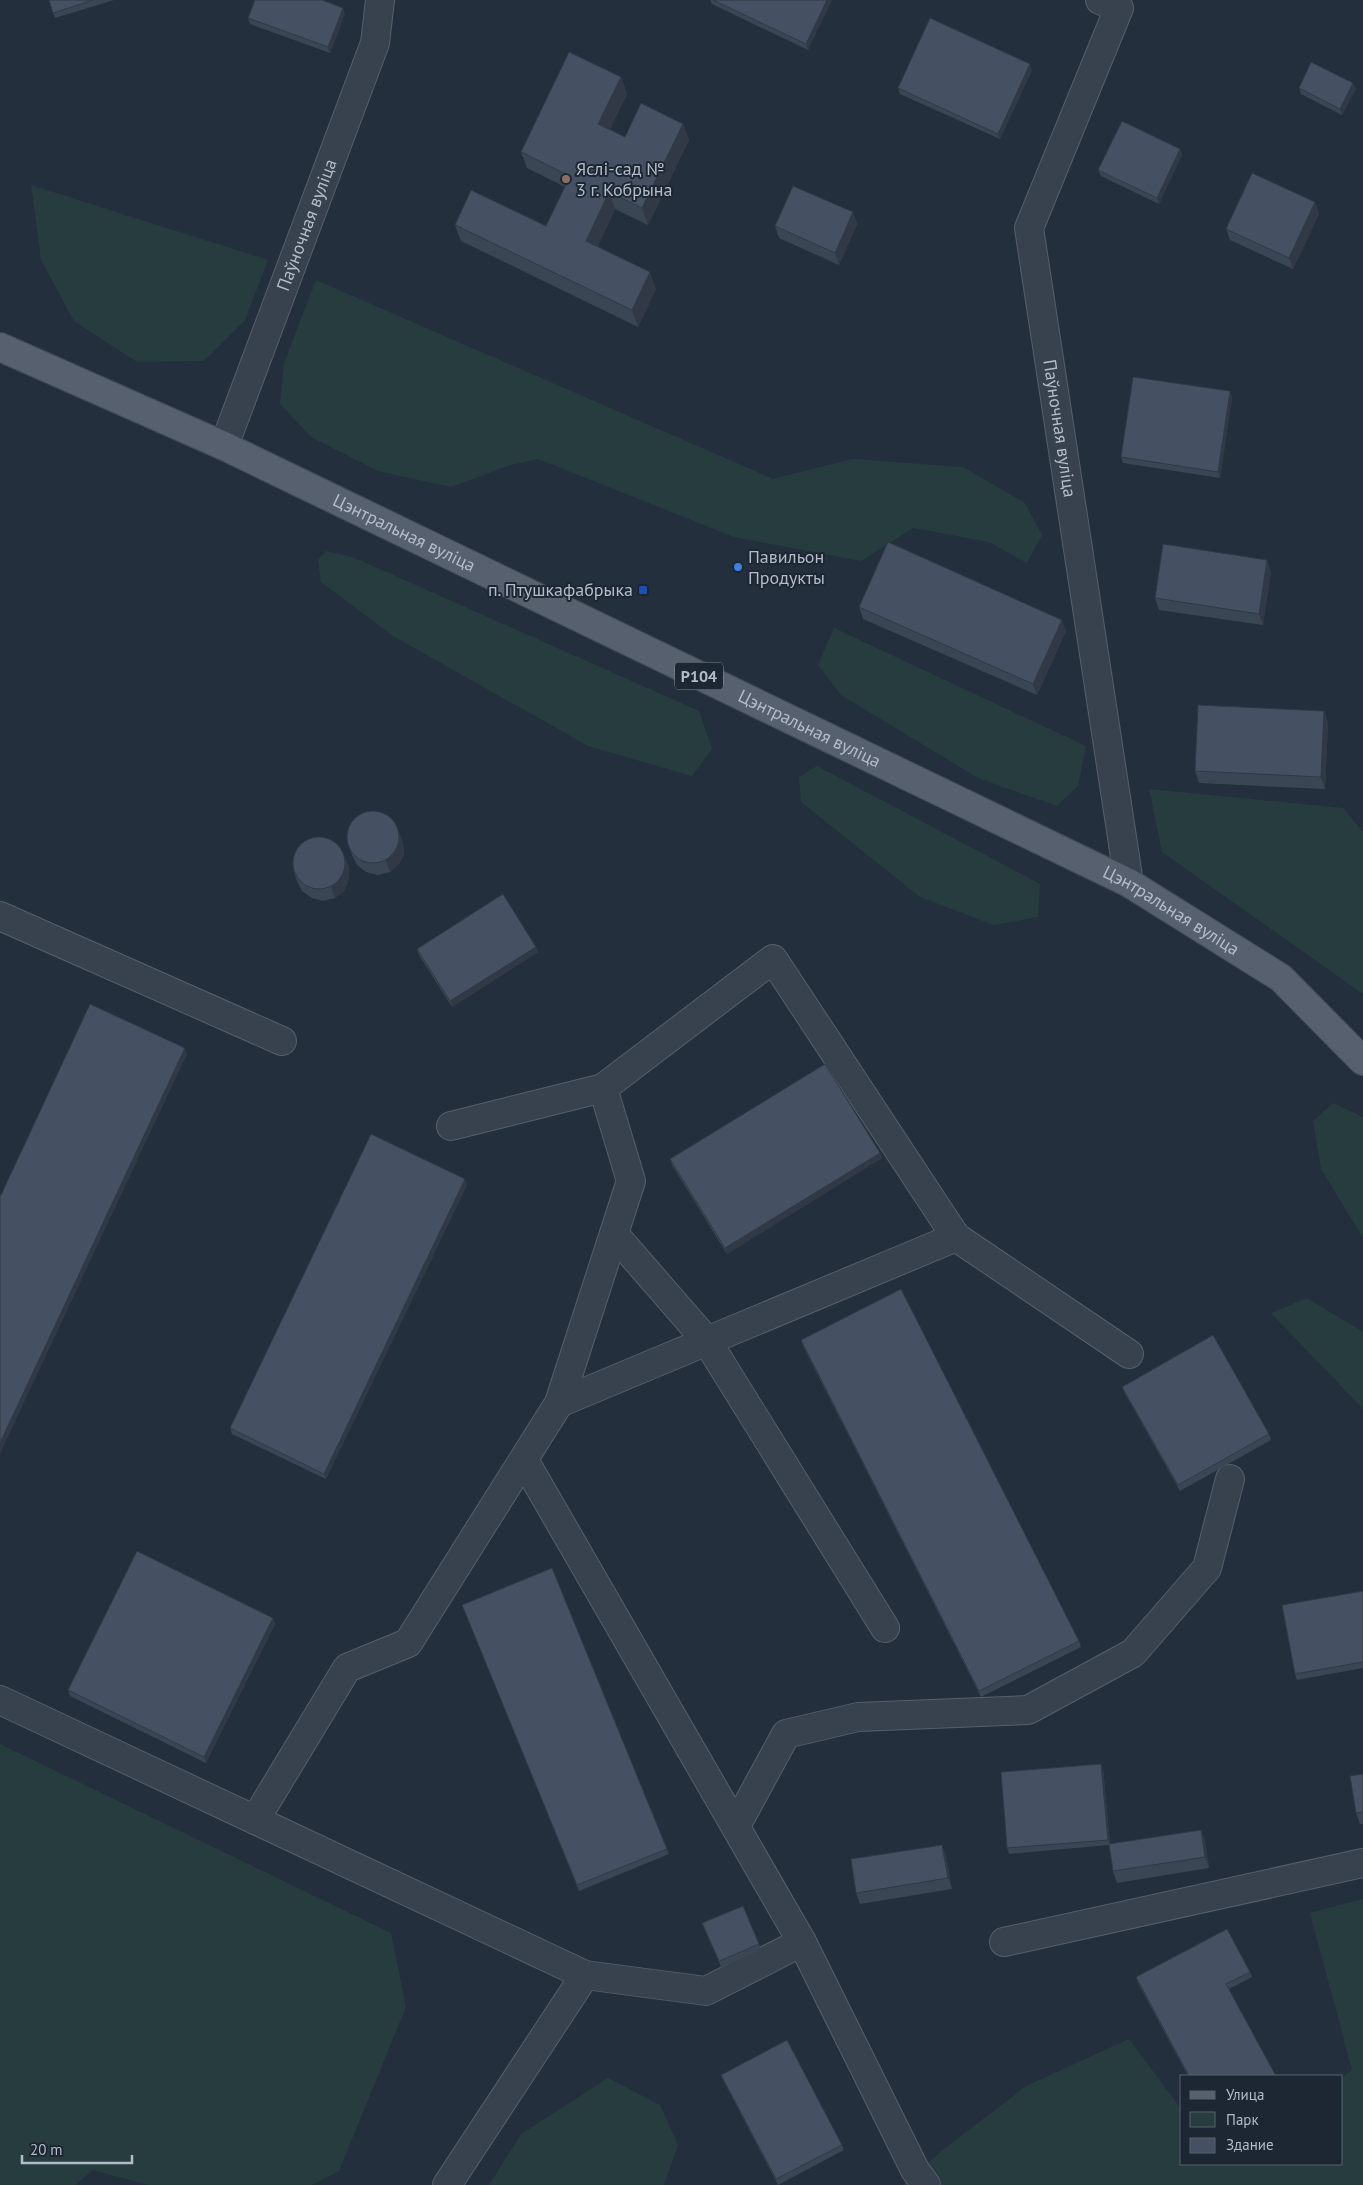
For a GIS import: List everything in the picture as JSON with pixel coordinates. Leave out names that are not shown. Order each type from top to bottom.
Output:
[{"type":"main road","name":"Цэнтральная вуліца","points":[[2,344],[224,446],[1129,884],[1280,978],[1363,1061]]},
{"type":"street","name":"Паўночная вуліца","points":[[224,446],[375,43],[380,0]]},
{"type":"street","name":"Паўночная вуліца","points":[[1114,3],[1029,228],[1129,884]]},
{"type":"street","points":[[0,916],[282,1041]]},
{"type":"street","points":[[451,1126],[602,1088],[773,959],[956,1237],[1129,1354]]},
{"type":"street","points":[[255,1820],[347,1668],[408,1643],[559,1403],[631,1181],[602,1088]]},
{"type":"street","points":[[614,1234],[707,1341],[885,1628]]},
{"type":"street","points":[[559,1403],[956,1237]]},
{"type":"street","points":[[524,1460],[802,1942],[915,2170],[926,2185]]},
{"type":"street","points":[[736,1826],[786,1734],[858,1717],[1028,1710],[1133,1653],[1207,1568],[1230,1479]]},
{"type":"street","points":[[0,1700],[585,1975],[706,1990],[802,1942]]},
{"type":"street","points":[[1004,1942],[1363,1863]]},
{"type":"street","points":[[447,2185],[585,1975]]},
{"type":"green space","points":[[31,185],[268,260],[245,320],[204,361],[137,362],[74,321],[41,260]]},
{"type":"green space","points":[[316,280],[773,479],[853,459],[963,467],[1025,503],[1042,535],[1027,563],[989,542],[913,528],[861,561],[734,537],[538,459],[511,465],[451,487],[378,471],[311,437],[280,404],[284,363]]},
{"type":"green space","points":[[326,551],[355,558],[699,711],[712,749],[692,776],[588,746],[393,636],[321,582],[318,560]]},
{"type":"green space","points":[[834,628],[1086,746],[1078,786],[1057,806],[978,778],[841,695],[818,665]]},
{"type":"green space","points":[[817,766],[1040,884],[1038,917],[994,925],[920,897],[801,802],[799,777]]},
{"type":"green space","points":[[1149,789],[1343,808],[1363,832],[1363,994],[1162,852]]},
{"type":"green space","points":[[1333,1103],[1363,1117],[1363,1238],[1321,1169],[1313,1121]]},
{"type":"green space","points":[[1307,1298],[1363,1332],[1363,1409],[1271,1313]]},
{"type":"green space","points":[[0,1744],[391,1933],[406,2007],[339,2171],[312,2185],[149,2185],[92,2170],[76,2185],[0,2185]]},
{"type":"green space","points":[[1363,1899],[1363,2185],[903,2185],[944,2149],[1026,2086],[1129,2039],[1180,2107],[1180,2165],[1343,2165],[1343,2077],[1352,2070],[1310,1913]]},
{"type":"green space","points":[[608,2078],[660,2105],[678,2145],[664,2185],[489,2185],[521,2134]]},
{"type":"building","points":[[49,0],[93,0],[53,13]]},
{"type":"building","points":[[255,0],[322,0],[343,8],[328,47],[248,18]]},
{"type":"building","points":[[713,0],[827,0],[806,44]]},
{"type":"building","points":[[930,18],[1030,64],[998,134],[898,88]]},
{"type":"building","points":[[569,52],[621,77],[598,124],[625,137],[641,103],[683,124],[642,208],[609,192],[586,241],[650,272],[632,310],[455,225],[471,190],[546,226],[570,176],[521,152]]},
{"type":"building","points":[[1311,62],[1353,83],[1340,109],[1299,88]]},
{"type":"building","points":[[1122,121],[1180,149],[1157,198],[1098,170]]},
{"type":"building","points":[[1252,173],[1315,202],[1289,258],[1226,229]]},
{"type":"building","points":[[793,186],[853,212],[835,253],[775,226]]},
{"type":"building","points":[[1133,377],[1230,391],[1218,472],[1121,457]]},
{"type":"building","points":[[888,542],[1062,620],[1033,684],[859,607]]},
{"type":"building","points":[[1163,544],[1267,560],[1259,614],[1155,598]]},
{"type":"building","points":[[1198,705],[1324,711],[1321,777],[1195,771]]},
{"type":"building","points":[[368,811],[378,811],[392,818],[399,832],[399,842],[392,856],[378,863],[368,863],[358,859],[351,852],[347,842],[347,832],[351,822],[358,815]]},
{"type":"building","points":[[314,837],[324,837],[338,844],[345,858],[345,868],[338,882],[324,889],[314,889],[304,885],[297,878],[293,868],[293,858],[297,848],[304,841]]},
{"type":"building","points":[[503,894],[536,947],[450,1001],[417,949]]},
{"type":"building","points":[[90,1004],[185,1048],[0,1443],[0,1197]]},
{"type":"building","points":[[825,1064],[880,1153],[725,1248],[670,1159]]},
{"type":"building","points":[[371,1134],[465,1179],[324,1474],[230,1428]]},
{"type":"building","points":[[901,1289],[1079,1641],[979,1691],[801,1340]]},
{"type":"building","points":[[1213,1335],[1269,1434],[1178,1485],[1122,1387]]},
{"type":"building","points":[[137,1551],[273,1618],[204,1757],[68,1690]]},
{"type":"building","points":[[552,1568],[667,1849],[577,1885],[462,1605]]},
{"type":"building","points":[[1363,1591],[1363,1662],[1295,1674],[1282,1605]]},
{"type":"building","points":[[1101,1764],[1108,1840],[1007,1848],[1001,1772]]},
{"type":"building","points":[[1363,1774],[1363,1812],[1356,1813],[1350,1776]]},
{"type":"building","points":[[1201,1830],[1205,1857],[1113,1871],[1109,1844]]},
{"type":"building","points":[[942,1845],[948,1878],[856,1893],[851,1859]]},
{"type":"building","points":[[743,1906],[759,1944],[719,1961],[702,1923]]},
{"type":"building","points":[[1227,1929],[1250,1972],[1226,1984],[1275,2075],[1188,2075],[1136,1977]]},
{"type":"building","points":[[787,2040],[842,2145],[776,2179],[721,2075]]},
{"type":"place","name":"Яслі-сад № 3 г. Кобрына","points":[[566,179]]},
{"type":"place","name":"Павильон Продукты","points":[[738,567]]},
{"type":"place","name":"п. Птушкафабрыка","points":[[643,590]]}]
